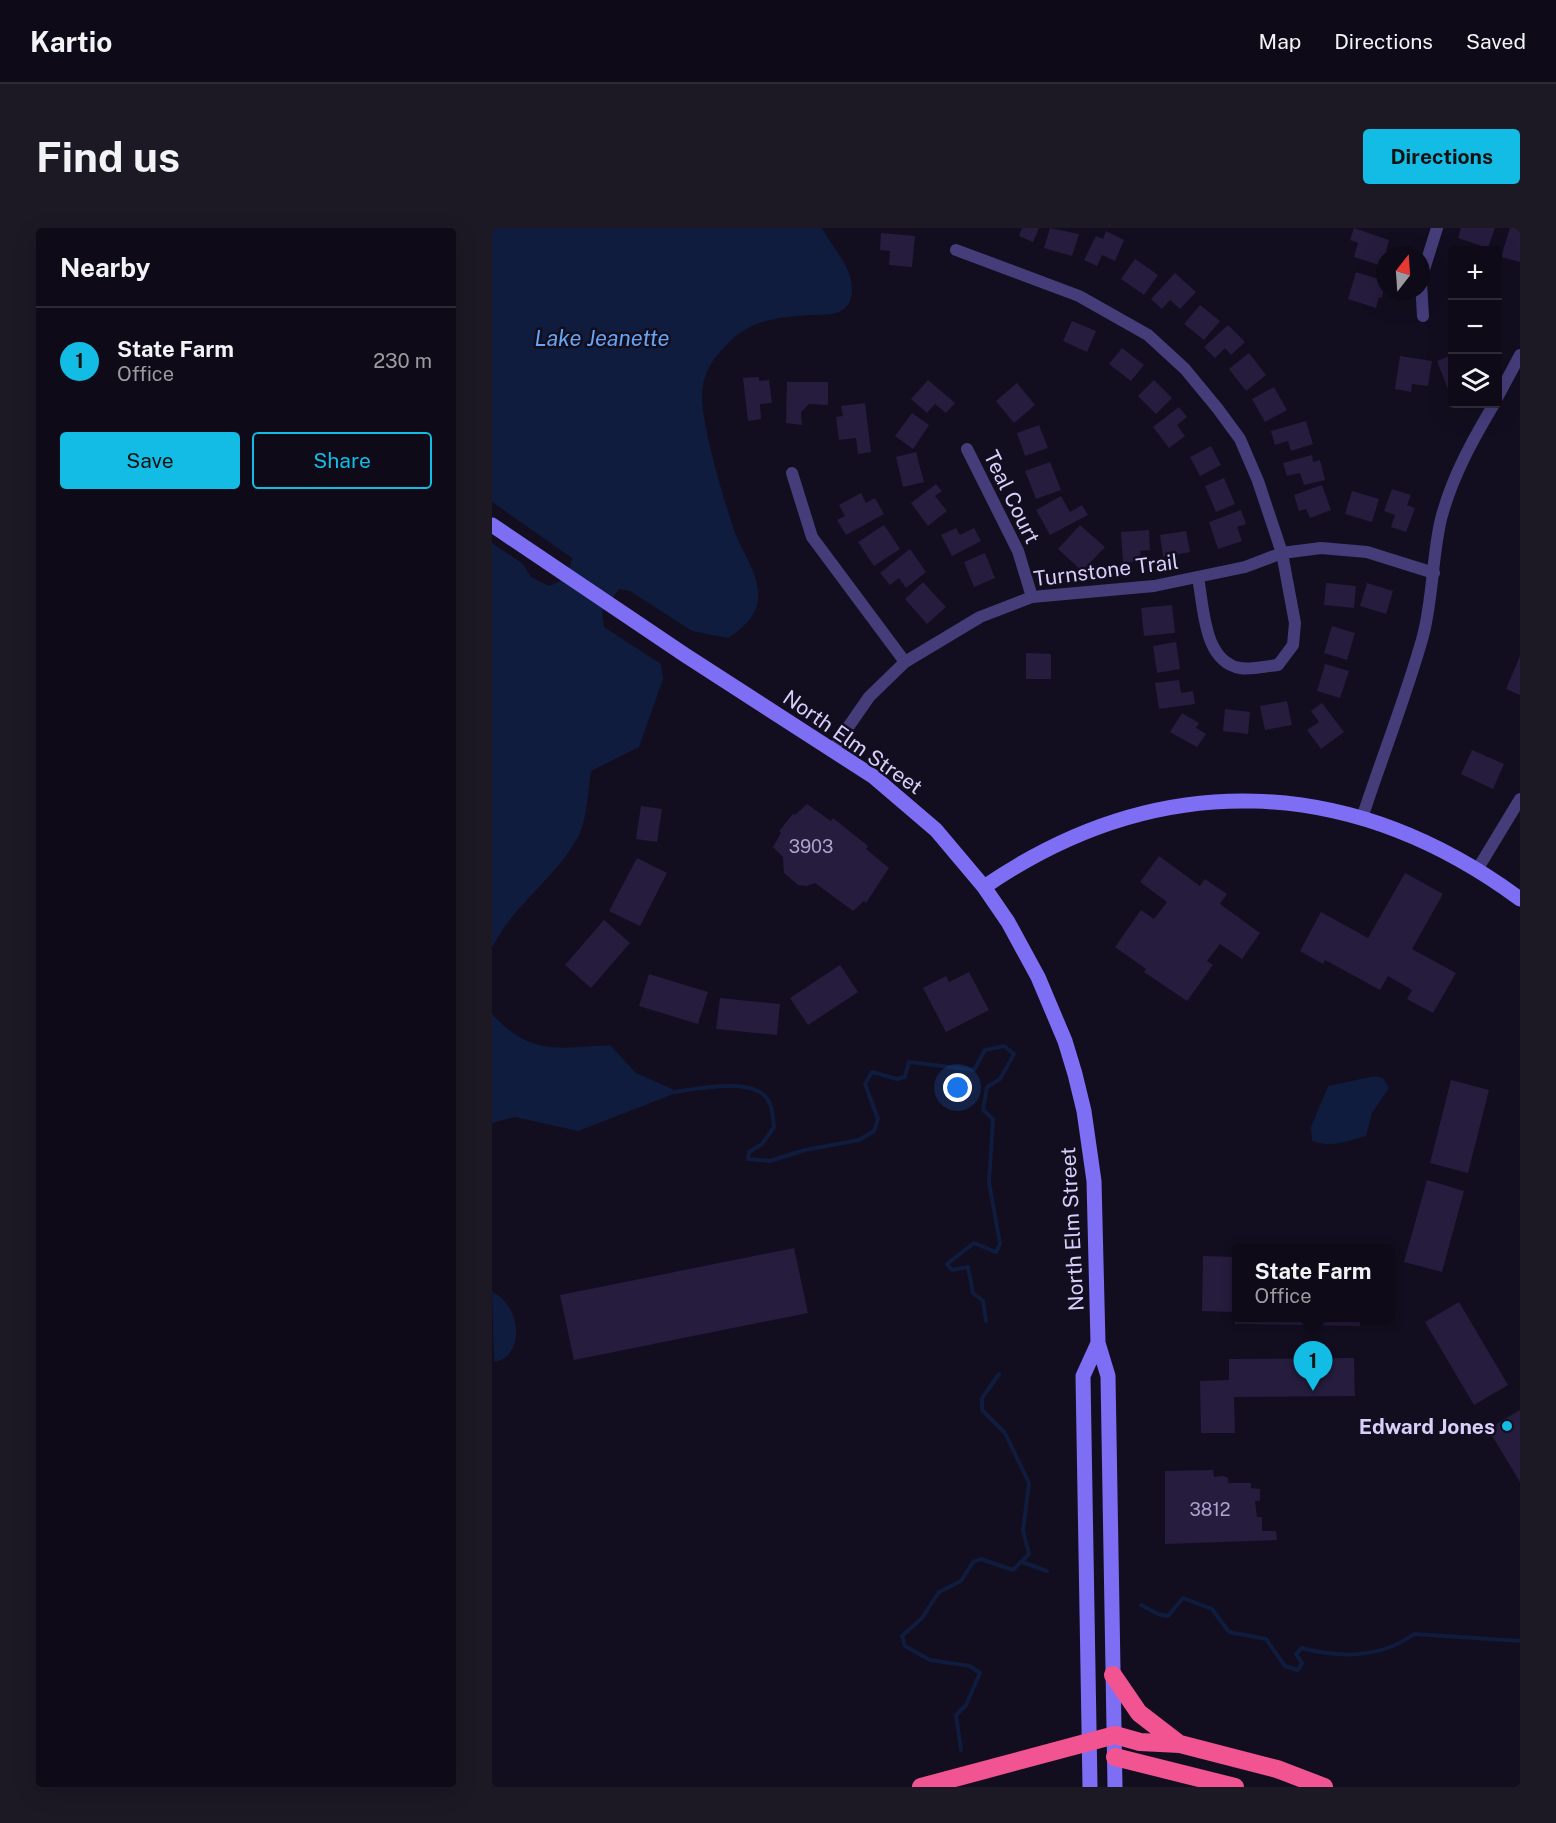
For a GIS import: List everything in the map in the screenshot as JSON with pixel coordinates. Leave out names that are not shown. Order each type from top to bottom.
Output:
[{"type":"highway","points":[[1113,1675],[1138,1713],[1180,1744]]},
{"type":"highway","points":[[921,1787],[1114,1736],[1140,1742],[1180,1744],[1277,1769],[1324,1787]]},
{"type":"highway","points":[[1115,1757],[1235,1787]]},
{"type":"main road","name":"North Elm Street","points":[[492,525],[621,612],[833,749],[908,804],[944,839],[984,887],[1022,947],[1042,987],[1065,1041],[1084,1110],[1094,1180],[1098,1343],[1108,1376],[1115,1787]]},
{"type":"main road","points":[[984,887],[1019,863],[1074,835],[1148,812],[1209,803],[1264,802],[1299,805],[1362,818],[1408,833],[1477,870],[1520,899]]},
{"type":"main road","name":"North Elm Street","points":[[1089,1787],[1083,1376],[1098,1343]]},
{"type":"street","points":[[1430,251],[1437,228]]},
{"type":"street","points":[[956,250],[1079,296],[1148,335],[1185,369],[1240,439],[1258,481],[1282,554],[1295,623],[1293,645],[1278,665],[1240,668],[1223,660],[1211,645],[1198,578]]},
{"type":"street","points":[[1422,300],[1423,316]]},
{"type":"street","points":[[1502,389],[1520,355]]},
{"type":"street","points":[[1362,818],[1422,637],[1441,521],[1450,487],[1465,453],[1492,408]]},
{"type":"street","name":"Teal Court","points":[[967,449],[1018,551],[1032,597]]},
{"type":"street","points":[[792,472],[812,537],[905,662]]},
{"type":"street","name":"Turnstone Trail","points":[[833,749],[869,697],[905,662],[980,617],[1032,597],[1154,586],[1245,567],[1282,554],[1321,548],[1366,552],[1434,573]]},
{"type":"street","points":[[1477,870],[1520,799]]},
{"type":"water","name":"Lake Jeanette","points":[[492,228],[822,228],[849,273],[852,293],[846,307],[840,312],[782,318],[749,327],[730,342],[710,366],[705,376],[702,393],[705,423],[713,460],[733,527],[756,581],[757,606],[747,622],[728,638],[692,631],[630,591],[619,589],[602,612],[604,627],[661,664],[663,679],[639,747],[591,771],[586,813],[579,835],[559,865],[511,918],[492,948],[492,543],[523,564],[531,577],[549,586],[559,582],[565,576],[572,558],[492,502]]},
{"type":"water","points":[[492,1014],[506,1028],[533,1043],[560,1048],[610,1045],[636,1073],[679,1092],[578,1131],[515,1117],[492,1123]]},
{"type":"water","points":[[1375,1076],[1383,1078],[1389,1088],[1372,1113],[1366,1136],[1333,1144],[1312,1141],[1311,1127],[1328,1086]]},
{"type":"water","points":[[492,1292],[508,1306],[516,1328],[512,1350],[505,1358],[494,1362]]},
{"type":"building","points":[[1022,228],[1039,228],[1033,242],[1019,236]]},
{"type":"building","points":[[1050,228],[1079,234],[1072,256],[1044,248]]},
{"type":"building","points":[[1354,228],[1389,240],[1387,246],[1376,246],[1376,264],[1354,257],[1358,243],[1350,240]]},
{"type":"building","points":[[1461,228],[1495,228],[1489,246],[1458,238]]},
{"type":"building","points":[[1510,228],[1520,228],[1520,262],[1502,257]]},
{"type":"building","points":[[1106,231],[1124,240],[1115,261],[1102,255],[1097,266],[1084,260],[1096,236],[1103,239]]},
{"type":"building","points":[[881,233],[915,236],[912,267],[889,265],[890,251],[880,250]]},
{"type":"building","points":[[1135,259],[1158,275],[1144,295],[1121,279]]},
{"type":"building","points":[[1356,272],[1376,278],[1376,300],[1378,300],[1376,308],[1348,299]]},
{"type":"building","points":[[1175,273],[1196,292],[1180,309],[1170,300],[1162,309],[1151,299]]},
{"type":"building","points":[[1200,305],[1220,321],[1204,340],[1184,324]]},
{"type":"building","points":[[1072,321],[1096,331],[1087,352],[1063,341]]},
{"type":"building","points":[[1228,325],[1245,342],[1231,355],[1225,348],[1215,358],[1204,347]]},
{"type":"building","points":[[1122,348],[1144,365],[1131,381],[1109,364]]},
{"type":"building","points":[[1249,353],[1266,375],[1246,391],[1229,369]]},
{"type":"building","points":[[1400,356],[1432,361],[1428,386],[1412,384],[1411,392],[1395,389]]},
{"type":"building","points":[[1448,357],[1448,389],[1437,361]]},
{"type":"building","points":[[759,377],[759,381],[769,380],[772,403],[760,404],[761,419],[748,421],[743,378]]},
{"type":"building","points":[[928,380],[955,403],[946,413],[935,404],[927,413],[911,399]]},
{"type":"building","points":[[1154,380],[1172,398],[1156,414],[1138,396]]},
{"type":"building","points":[[787,382],[828,382],[828,405],[809,404],[801,412],[802,425],[786,423]]},
{"type":"building","points":[[1017,383],[1035,405],[1014,423],[996,401]]},
{"type":"building","points":[[1274,387],[1287,410],[1265,422],[1252,399]]},
{"type":"building","points":[[865,403],[871,452],[858,454],[856,438],[839,440],[836,417],[843,416],[841,406]]},
{"type":"building","points":[[1179,407],[1187,417],[1177,425],[1185,436],[1169,448],[1153,427]]},
{"type":"building","points":[[912,413],[929,425],[913,449],[895,436]]},
{"type":"building","points":[[1306,421],[1313,444],[1291,451],[1288,441],[1275,445],[1271,431]]},
{"type":"building","points":[[1039,425],[1048,448],[1025,456],[1017,433]]},
{"type":"building","points":[[1211,446],[1221,465],[1200,476],[1190,457]]},
{"type":"building","points":[[916,452],[924,482],[903,487],[896,457]]},
{"type":"building","points":[[1312,455],[1313,462],[1320,460],[1325,480],[1304,485],[1300,473],[1287,476],[1283,463]]},
{"type":"building","points":[[1050,462],[1061,490],[1036,499],[1025,471]]},
{"type":"building","points":[[1224,478],[1235,504],[1216,512],[1205,486]]},
{"type":"building","points":[[936,484],[942,491],[935,496],[947,511],[928,526],[911,503]]},
{"type":"building","points":[[1322,485],[1331,510],[1310,518],[1306,509],[1299,511],[1294,495]]},
{"type":"building","points":[[1392,489],[1411,495],[1407,505],[1415,508],[1406,532],[1391,527],[1395,515],[1384,511]]},
{"type":"building","points":[[1352,491],[1379,499],[1372,522],[1345,514]]},
{"type":"building","points":[[861,493],[866,503],[875,498],[884,514],[846,535],[837,520],[845,516],[839,505]]},
{"type":"building","points":[[1061,496],[1070,512],[1082,505],[1088,515],[1050,535],[1036,510]]},
{"type":"building","points":[[1241,510],[1246,524],[1237,527],[1242,541],[1218,549],[1209,522]]},
{"type":"building","points":[[884,525],[900,549],[874,566],[858,542]]},
{"type":"building","points":[[1080,525],[1105,547],[1082,571],[1058,549]]},
{"type":"building","points":[[956,528],[960,535],[974,528],[981,541],[952,556],[941,535]]},
{"type":"building","points":[[1149,530],[1150,550],[1140,551],[1141,561],[1123,563],[1121,532]]},
{"type":"building","points":[[1186,531],[1190,552],[1163,557],[1160,535]]},
{"type":"building","points":[[910,549],[926,572],[906,588],[899,578],[890,585],[880,573]]},
{"type":"building","points":[[985,553],[995,578],[974,587],[964,562]]},
{"type":"building","points":[[923,582],[946,607],[927,624],[905,599]]},
{"type":"building","points":[[1326,583],[1356,586],[1354,608],[1324,605]]},
{"type":"building","points":[[1367,583],[1393,591],[1386,614],[1360,606]]},
{"type":"building","points":[[1172,605],[1175,633],[1144,636],[1141,608]]},
{"type":"building","points":[[1332,626],[1355,633],[1347,660],[1324,653]]},
{"type":"building","points":[[1176,642],[1180,669],[1157,673],[1153,646]]},
{"type":"building","points":[[1026,653],[1051,654],[1051,679],[1026,679]]},
{"type":"building","points":[[1520,656],[1520,695],[1506,689]]},
{"type":"building","points":[[1325,664],[1349,671],[1340,698],[1317,691]]},
{"type":"building","points":[[1179,680],[1181,693],[1193,691],[1195,704],[1159,709],[1155,683]]},
{"type":"building","points":[[1287,701],[1292,725],[1265,730],[1260,706]]},
{"type":"building","points":[[1322,703],[1344,732],[1321,749],[1307,730],[1319,722],[1311,711]]},
{"type":"building","points":[[1225,709],[1250,712],[1248,734],[1223,731]]},
{"type":"building","points":[[1182,713],[1199,723],[1196,728],[1206,734],[1197,747],[1170,732]]},
{"type":"building","points":[[1472,750],[1504,764],[1493,789],[1461,774]]},
{"type":"building","points":[[807,804],[831,821],[833,818],[868,846],[866,849],[889,868],[866,903],[864,901],[853,911],[815,883],[807,886],[798,885],[784,873],[783,857],[773,847],[781,833],[779,831],[793,814],[795,815]]},
{"type":"building","points":[[641,806],[662,809],[657,842],[636,839]]},
{"type":"building","points":[[1159,856],[1200,886],[1205,879],[1227,894],[1220,904],[1260,933],[1242,959],[1220,944],[1207,961],[1213,965],[1187,1001],[1144,972],[1146,969],[1115,947],[1141,910],[1154,919],[1167,902],[1140,882]]},
{"type":"building","points":[[637,858],[667,873],[640,926],[609,911]]},
{"type":"building","points":[[1405,873],[1443,894],[1412,949],[1456,973],[1433,1013],[1407,999],[1412,990],[1388,976],[1380,990],[1325,960],[1323,964],[1300,951],[1321,912],[1368,938]]},
{"type":"building","points":[[604,920],[630,943],[591,988],[565,965]]},
{"type":"building","points":[[840,965],[858,992],[808,1025],[790,998]]},
{"type":"building","points":[[969,972],[989,1010],[946,1032],[923,988],[946,976],[949,982]]},
{"type":"building","points":[[649,974],[708,992],[698,1024],[639,1006]]},
{"type":"building","points":[[720,998],[780,1004],[777,1035],[716,1029]]},
{"type":"building","points":[[1451,1080],[1489,1090],[1468,1173],[1430,1163]]},
{"type":"building","points":[[1427,1180],[1464,1191],[1442,1272],[1404,1262]]},
{"type":"building","points":[[794,1248],[808,1313],[574,1360],[560,1295]]},
{"type":"building","points":[[1203,1256],[1232,1257],[1232,1312],[1202,1311]]},
{"type":"building","points":[[1459,1302],[1508,1385],[1474,1405],[1425,1322]]},
{"type":"building","points":[[1235,1322],[1360,1322],[1360,1326],[1235,1324]]},
{"type":"building","points":[[1354,1358],[1355,1396],[1234,1397],[1235,1433],[1201,1433],[1200,1381],[1229,1380],[1229,1359]]},
{"type":"building","points":[[1520,1410],[1520,1482],[1488,1429]]},
{"type":"building","points":[[1213,1470],[1214,1477],[1224,1476],[1228,1478],[1228,1483],[1251,1483],[1251,1488],[1260,1489],[1260,1501],[1255,1501],[1257,1517],[1262,1517],[1262,1531],[1276,1531],[1277,1540],[1165,1544],[1165,1471]]},
{"type":"waterway","points":[[674,1092],[726,1086],[754,1089],[764,1095],[771,1107],[774,1127],[762,1144],[749,1152],[748,1159],[770,1161],[805,1150],[859,1140],[874,1131],[878,1119],[865,1084],[872,1072],[897,1079],[905,1077],[909,1062],[974,1070],[985,1050],[1004,1046],[1014,1054],[1000,1079],[987,1087],[983,1110],[993,1119],[989,1182],[1000,1244],[996,1252],[974,1243],[947,1264],[952,1270],[968,1267],[973,1293],[983,1301],[986,1321]]},
{"type":"waterway","points":[[961,1750],[956,1715],[966,1705],[980,1673],[970,1666],[930,1660],[905,1646],[902,1636],[922,1618],[939,1592],[961,1581],[973,1562],[981,1559],[1013,1570],[1029,1554],[1023,1531],[1029,1483],[1005,1433],[982,1410],[982,1398],[999,1374]]},
{"type":"waterway","points":[[1022,1562],[1047,1571]]},
{"type":"waterway","points":[[1141,1605],[1158,1614],[1168,1616],[1183,1598],[1212,1609],[1229,1632],[1266,1639],[1285,1666],[1298,1670],[1302,1663],[1296,1654],[1302,1648],[1331,1653],[1360,1654],[1388,1648],[1414,1634],[1520,1641]]},
{"type":"place","name":"State Farm","points":[[1313,1391]]},
{"type":"place","name":"Edward Jones","points":[[1507,1426]]}]
